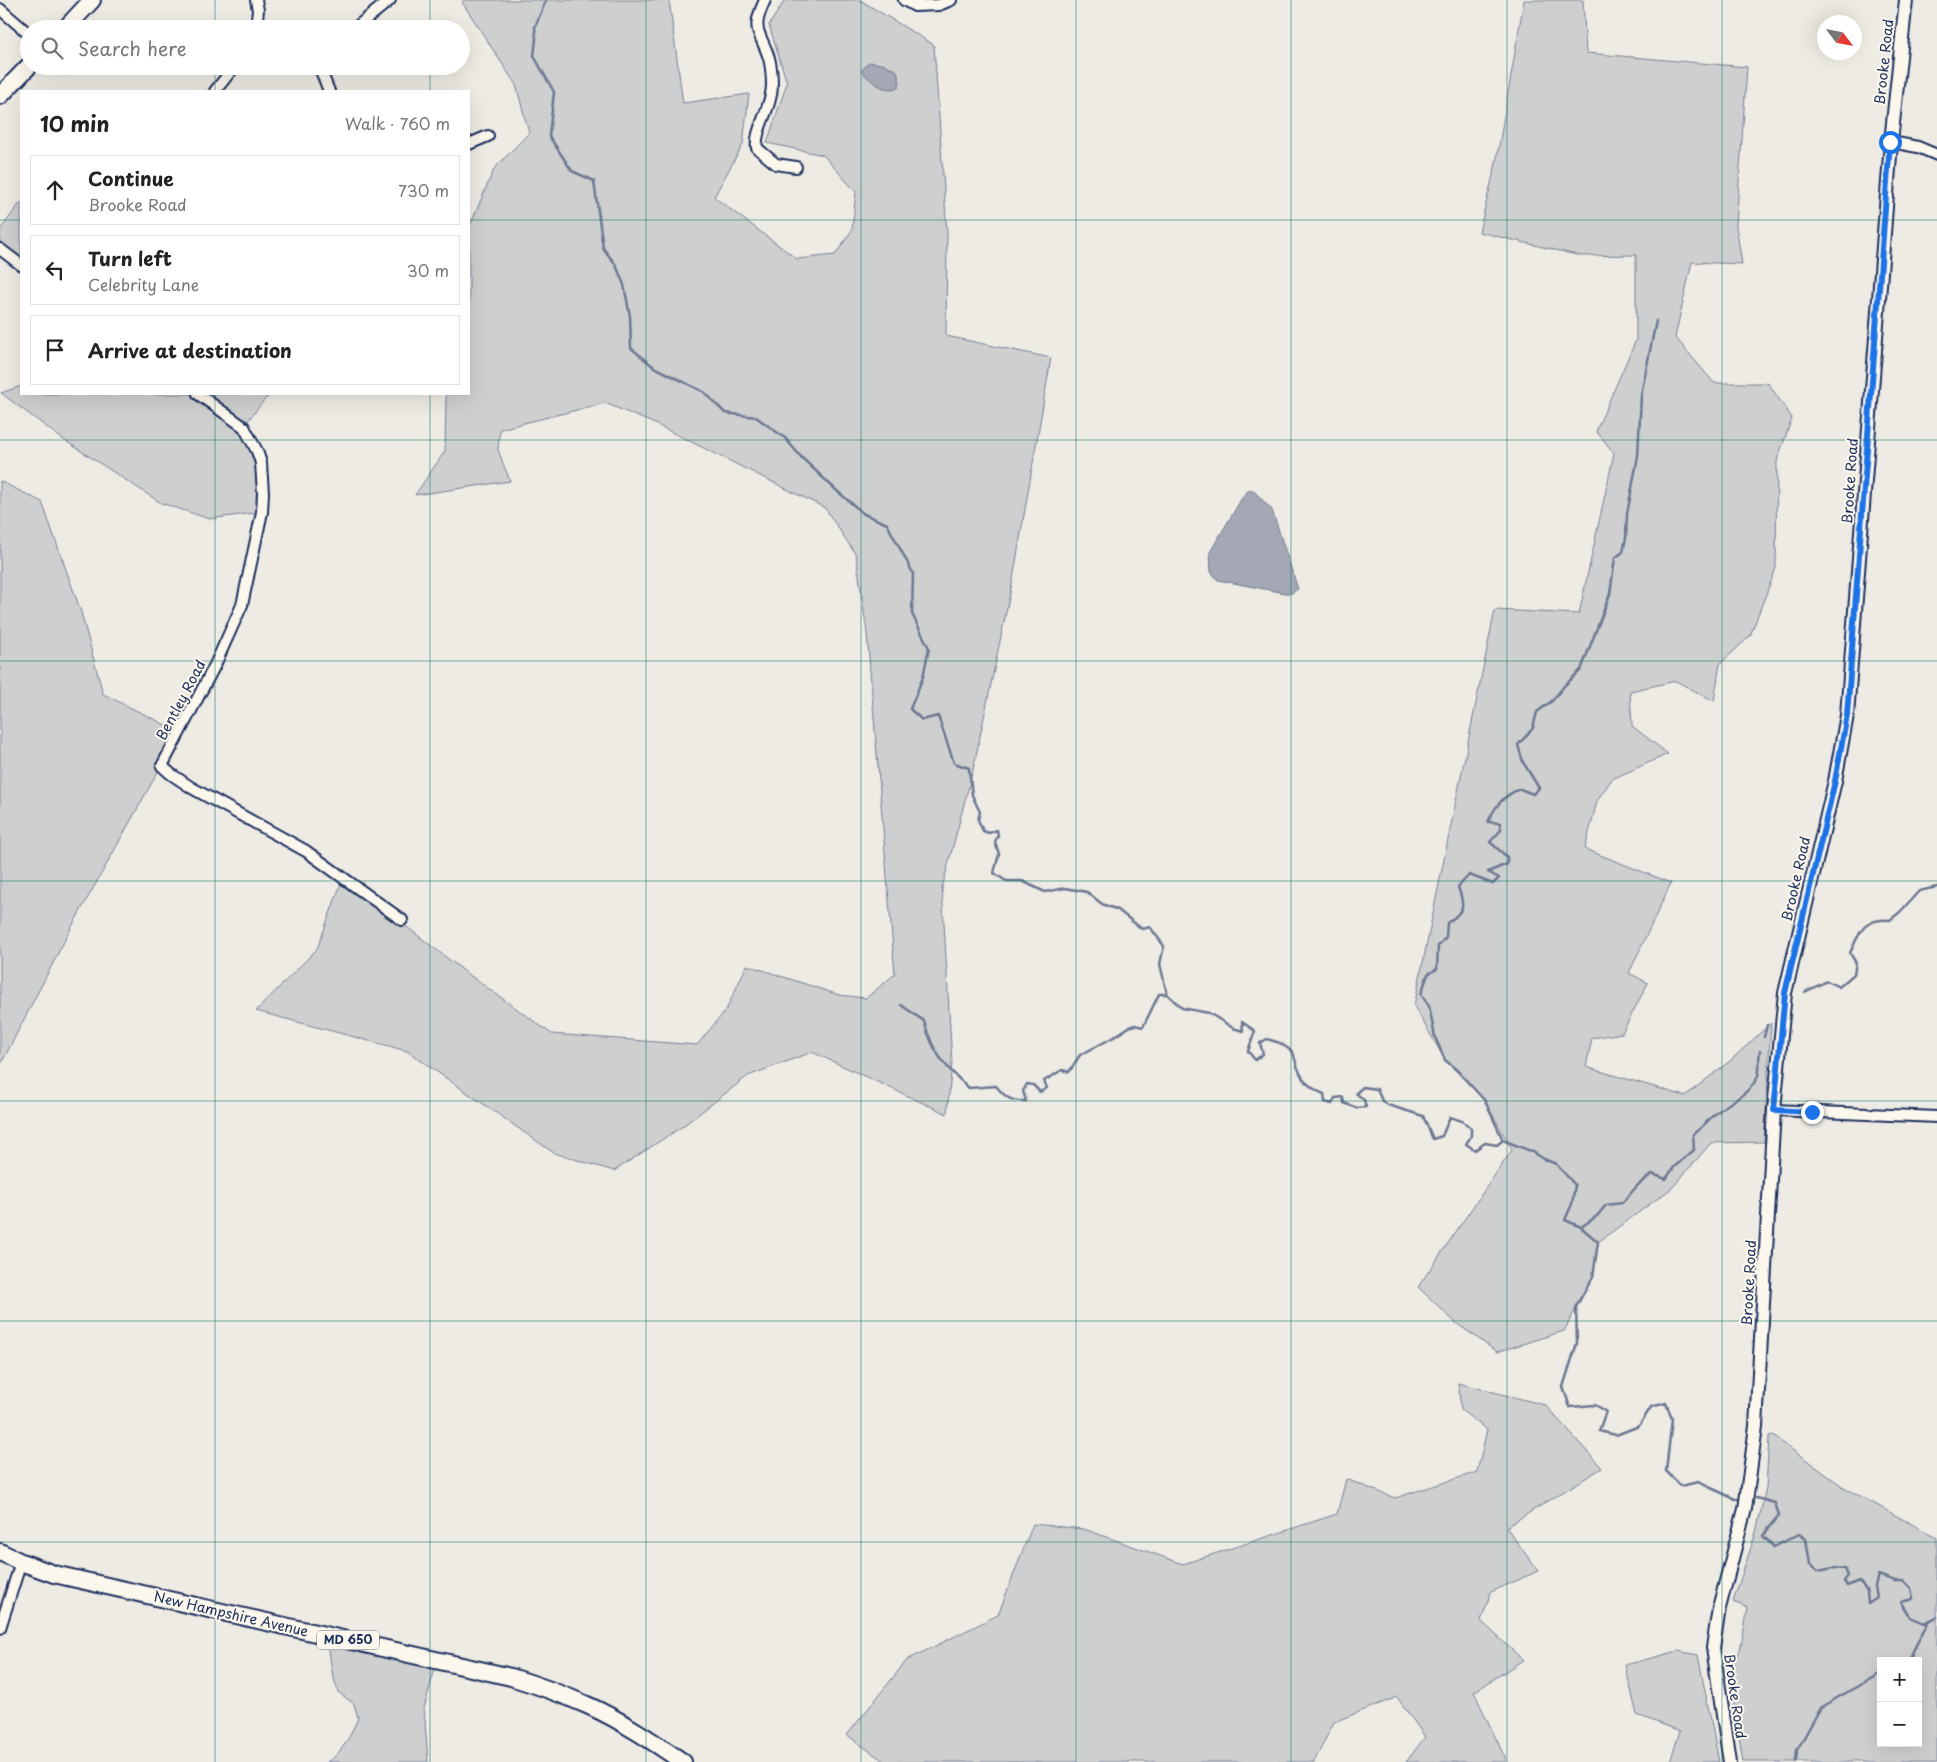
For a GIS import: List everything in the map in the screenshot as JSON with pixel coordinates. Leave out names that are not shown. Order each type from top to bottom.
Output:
[{"type":"main road","points":[[73,20],[92,0]]},
{"type":"main road","points":[[0,96],[20,75]]},
{"type":"main road","name":"New Hampshire Avenue","points":[[0,1552],[54,1574],[511,1677],[589,1705],[632,1728],[683,1762]]},
{"type":"street","points":[[256,0],[257,20]]},
{"type":"street","points":[[365,20],[390,0]]},
{"type":"street","points":[[765,0],[757,19],[758,34],[769,59],[772,98],[758,132],[757,148],[776,164],[796,167]]},
{"type":"street","points":[[904,0],[915,6],[939,5],[951,0]]},
{"type":"street","name":"Brooke Road","points":[[1730,1762],[1713,1648],[1719,1608],[1745,1508],[1756,1426],[1774,1110],[1785,993],[1835,781],[1847,715],[1890,142],[1906,0]]},
{"type":"street","points":[[0,8],[20,26]]},
{"type":"street","points":[[216,90],[228,75]]},
{"type":"street","points":[[323,75],[329,90]]},
{"type":"street","points":[[470,144],[488,136]]},
{"type":"street","points":[[1890,142],[1918,147],[1937,155]]},
{"type":"street","points":[[0,250],[20,264]]},
{"type":"street","name":"Bentley Road","points":[[199,395],[244,427],[257,451],[261,463],[262,512],[242,605],[215,666],[162,766],[192,788],[306,851],[402,920]]},
{"type":"street","points":[[1774,1110],[1937,1118]]},
{"type":"street","points":[[0,1628],[21,1562]]},
{"type":"shaded area","points":[[464,0],[669,0],[683,103],[749,94],[743,144],[714,197],[797,259],[835,255],[852,230],[856,192],[823,155],[767,143],[787,83],[769,25],[785,0],[860,0],[934,45],[947,233],[946,336],[1051,358],[1013,579],[973,770],[942,888],[952,1063],[947,1114],[812,1052],[748,1076],[683,1126],[614,1171],[554,1153],[407,1051],[256,1011],[317,949],[343,878],[468,974],[552,1034],[697,1045],[726,1010],[747,965],[839,995],[866,998],[895,974],[867,633],[856,555],[825,508],[655,424],[605,403],[500,429],[498,450],[510,481],[415,495],[445,451],[446,395],[470,395],[470,226],[494,169],[529,133],[516,85],[462,2]]},
{"type":"shaded area","points":[[1524,0],[1583,0],[1586,53],[1747,67],[1736,226],[1742,264],[1692,262],[1675,337],[1714,383],[1768,383],[1792,418],[1777,461],[1776,568],[1750,636],[1720,664],[1714,701],[1676,681],[1630,691],[1632,726],[1668,754],[1612,779],[1597,801],[1585,849],[1671,883],[1629,973],[1648,983],[1622,1033],[1592,1038],[1586,1067],[1685,1096],[1730,1061],[1771,1023],[1764,1142],[1711,1143],[1672,1188],[1598,1242],[1593,1277],[1564,1331],[1497,1352],[1456,1323],[1418,1287],[1512,1150],[1485,1101],[1445,1060],[1414,1006],[1495,610],[1579,614],[1614,453],[1596,431],[1636,340],[1636,255],[1581,256],[1479,232],[1496,163]]},
{"type":"shaded area","points":[[869,62],[886,65],[897,71],[900,82],[898,88],[892,89],[877,85],[861,71]]},
{"type":"shaded area","points":[[20,203],[20,264],[0,249],[0,230]]},
{"type":"shaded area","points":[[20,386],[20,395],[271,395],[265,399],[240,431],[258,467],[262,512],[210,519],[161,503],[61,438],[1,393]]},
{"type":"shaded area","points":[[0,481],[42,502],[81,612],[103,694],[180,732],[70,930],[0,1066]]},
{"type":"shaded area","points":[[1252,489],[1272,510],[1298,589],[1290,594],[1218,580],[1211,572],[1210,552],[1245,493]]},
{"type":"shaded area","points":[[1458,1383],[1545,1405],[1602,1468],[1506,1527],[1538,1571],[1491,1592],[1481,1621],[1523,1660],[1474,1692],[1507,1762],[1406,1762],[1425,1737],[1397,1697],[1334,1722],[1314,1762],[885,1762],[847,1735],[907,1660],[998,1615],[1033,1524],[1084,1529],[1183,1564],[1337,1514],[1346,1479],[1395,1498],[1477,1472],[1487,1430],[1461,1410]]},
{"type":"shaded area","points":[[1772,1435],[1842,1486],[1937,1538],[1937,1762],[1743,1762],[1729,1674],[1740,1650],[1748,1608],[1733,1602],[1756,1532],[1766,1488],[1769,1436]]},
{"type":"shaded area","points":[[328,1642],[436,1665],[424,1708],[428,1762],[327,1762],[338,1754],[358,1718],[354,1704],[338,1692],[332,1672]]},
{"type":"shaded area","points":[[1678,1651],[1698,1655],[1719,1762],[1670,1762],[1680,1731],[1637,1715],[1625,1665]]},
{"type":"waterway","points":[[546,0],[535,27],[534,56],[554,92],[549,136],[572,171],[594,181],[603,248],[616,265],[624,285],[630,316],[631,348],[654,367],[704,392],[725,413],[756,417],[785,438],[801,457],[864,514],[887,524],[913,573],[912,614],[929,648],[923,677],[910,709],[922,720],[938,716],[954,763],[969,768],[972,795],[980,812],[978,820],[983,831],[989,833],[997,830],[998,835],[995,842],[999,854],[994,873],[1006,881],[1022,881],[1045,892],[1065,888],[1087,892],[1102,904],[1118,910],[1142,929],[1150,927],[1164,946],[1160,964],[1167,994],[1182,1008],[1209,1013],[1233,1028],[1243,1031],[1242,1022],[1255,1031],[1248,1051],[1255,1060],[1263,1054],[1260,1043],[1267,1039],[1280,1043],[1293,1052],[1297,1066],[1306,1082],[1324,1094],[1325,1102],[1332,1104],[1335,1098],[1343,1097],[1344,1103],[1357,1108],[1366,1107],[1364,1100],[1356,1093],[1363,1087],[1377,1089],[1382,1101],[1388,1105],[1423,1116],[1433,1139],[1442,1136],[1450,1117],[1462,1121],[1471,1128],[1471,1136],[1466,1144],[1475,1150],[1485,1143],[1497,1145],[1503,1140],[1556,1164],[1575,1185],[1572,1204],[1565,1220],[1581,1227],[1598,1242],[1593,1277],[1576,1306],[1577,1343],[1563,1387],[1570,1407],[1595,1405],[1606,1411],[1599,1431],[1616,1435],[1639,1426],[1651,1407],[1666,1403],[1672,1419],[1666,1471],[1681,1486],[1698,1482],[1735,1499],[1739,1499]]},
{"type":"waterway","points":[[1503,1140],[1485,1101],[1458,1071],[1445,1060],[1435,1037],[1429,1006],[1421,994],[1428,974],[1437,969],[1438,946],[1446,937],[1447,923],[1462,908],[1462,899],[1458,887],[1469,875],[1493,884],[1499,878],[1488,872],[1507,864],[1507,857],[1490,842],[1501,830],[1500,823],[1488,822],[1497,806],[1509,794],[1520,789],[1533,794],[1539,788],[1523,762],[1518,745],[1533,728],[1537,712],[1552,701],[1581,670],[1610,594],[1615,558],[1623,552],[1626,538],[1627,514],[1638,456],[1641,395],[1656,321]]},
{"type":"waterway","points":[[1805,992],[1827,981],[1839,987],[1854,974],[1856,963],[1850,953],[1860,932],[1874,921],[1890,920],[1919,891],[1937,887]]},
{"type":"waterway","points":[[901,1005],[924,1021],[931,1042],[940,1058],[969,1088],[996,1086],[1009,1098],[1016,1101],[1026,1101],[1023,1091],[1027,1084],[1033,1085],[1040,1092],[1047,1088],[1044,1081],[1062,1070],[1069,1072],[1080,1055],[1129,1027],[1135,1025],[1143,1027],[1159,994],[1167,994]]},
{"type":"waterway","points":[[1764,1037],[1767,1025]]},
{"type":"waterway","points":[[1581,1227],[1597,1216],[1606,1205],[1622,1203],[1638,1185],[1652,1174],[1666,1179],[1674,1167],[1694,1150],[1693,1134],[1721,1109],[1744,1094],[1753,1084],[1759,1072],[1760,1051]]},
{"type":"waterway","points":[[1756,1498],[1775,1503],[1779,1515],[1763,1536],[1774,1547],[1799,1534],[1806,1539],[1810,1564],[1818,1571],[1833,1568],[1845,1569],[1848,1576],[1844,1581],[1847,1586],[1860,1581],[1867,1592],[1868,1604],[1877,1598],[1875,1586],[1878,1575],[1895,1581],[1904,1581],[1911,1588],[1913,1599],[1901,1602],[1910,1617],[1924,1623],[1937,1617]]},
{"type":"waterway","points":[[1911,1657],[1928,1622]]},
{"type":"waterway","points":[[1796,1762],[1797,1750],[1821,1707],[1877,1675]]},
{"type":"route","points":[[1812,1112],[1774,1110],[1785,993],[1835,781],[1847,715],[1890,142]]}]
